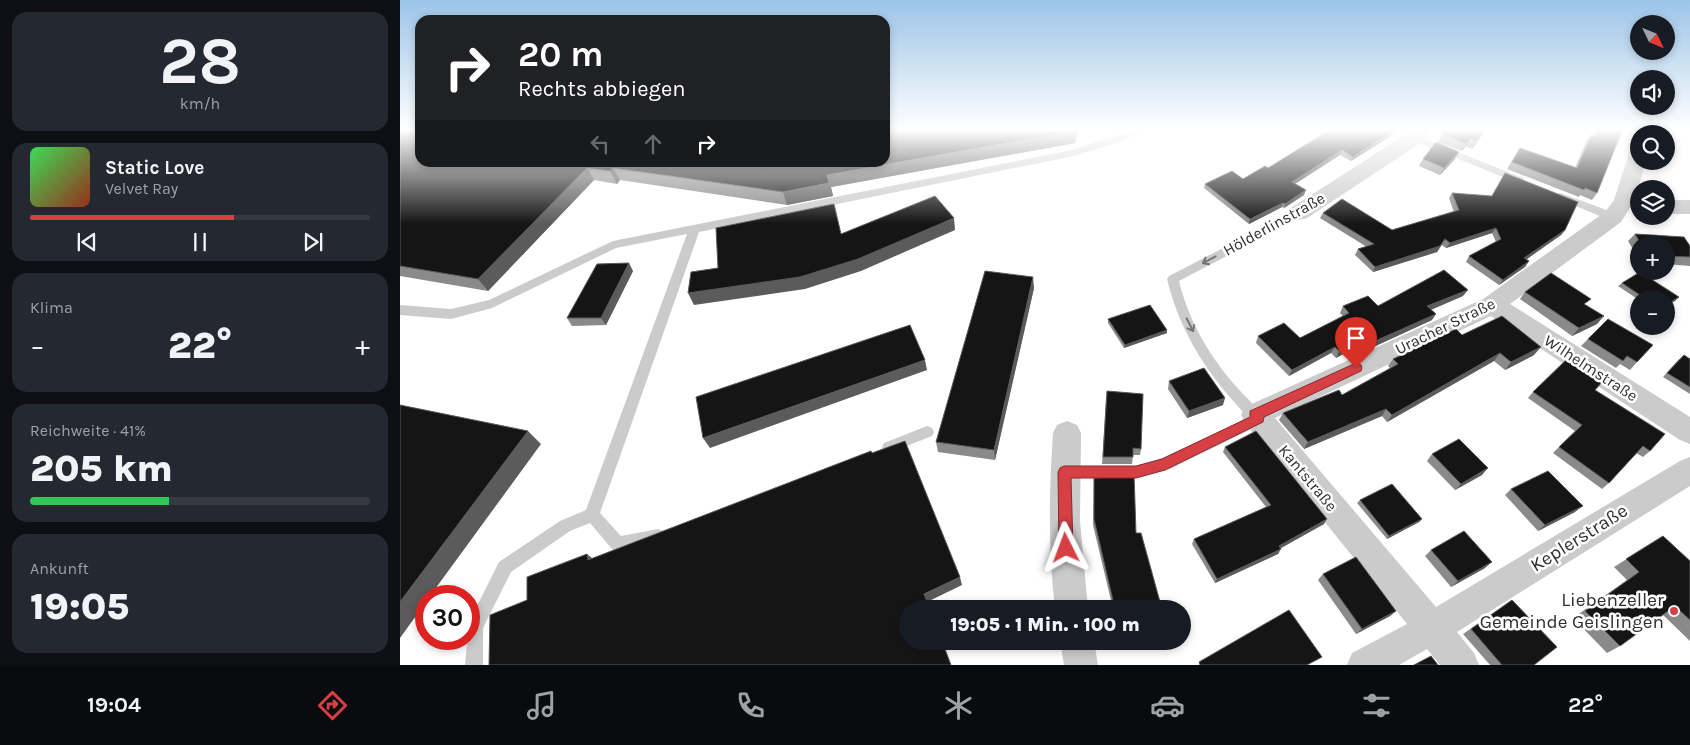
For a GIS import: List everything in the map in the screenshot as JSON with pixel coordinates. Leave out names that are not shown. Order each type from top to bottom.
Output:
[{"type":"street","name":"Hölderlinstraße","points":[[1299,213],[1377,162]]},
{"type":"street","points":[[1625,206],[1635,170]]},
{"type":"street","name":"Uracher Straße","points":[[1257,417],[1492,305],[1625,206]]},
{"type":"street","points":[[1675,207],[1690,207]]},
{"type":"street","name":"Wilhelmstraße","points":[[1492,305],[1690,432]]},
{"type":"street","name":"Kantstraße","points":[[1257,417],[1462,665]]},
{"type":"street","points":[[1067,433],[1064,472],[1064,532],[1071,600]]},
{"type":"street","name":"Keplerstraße","points":[[1364,665],[1433,628],[1690,470]]},
{"type":"street","points":[[1078,650],[1080,665]]},
{"type":"lane","points":[[400,310],[451,314],[492,304],[613,245],[1029,162]]},
{"type":"lane","points":[[1481,162],[1532,184]]},
{"type":"lane","points":[[1550,192],[1625,206]]},
{"type":"lane","name":"Hölderlinstraße","points":[[1173,280],[1299,213]]},
{"type":"lane","points":[[474,665],[475,627],[506,567],[566,526],[592,515],[664,318],[694,229]]},
{"type":"lane","name":"Kantstraße","points":[[1173,280],[1180,306],[1219,377],[1257,417]]},
{"type":"lane","points":[[1064,472],[1136,472],[1165,464],[1257,417]]},
{"type":"lane","points":[[871,454],[927,432]]},
{"type":"lane","points":[[592,515],[618,544],[658,536],[676,529]]},
{"type":"building","points":[[400,162],[415,162],[415,167],[872,167],[827,175],[829,183],[783,192],[613,168],[610,171],[587,168],[478,279],[400,266]]},
{"type":"building","points":[[1278,162],[1323,162],[1292,182],[1306,190],[1285,204],[1283,203],[1250,219],[1205,184],[1232,171],[1243,179],[1265,166],[1268,168]]},
{"type":"building","points":[[1430,162],[1450,162],[1444,168]]},
{"type":"building","points":[[1512,162],[1560,162],[1577,168],[1580,162],[1609,162],[1597,193],[1585,188],[1584,190]]},
{"type":"building","points":[[1505,173],[1578,202],[1565,230],[1524,258],[1529,261],[1503,280],[1469,256],[1501,239],[1496,228],[1450,243],[1445,239],[1440,246],[1375,267],[1358,249],[1374,244],[1323,213],[1342,199],[1392,230],[1459,210],[1452,193],[1492,196]]},
{"type":"building","points":[[935,196],[954,218],[858,259],[800,277],[688,293],[691,272],[718,268],[716,228],[834,204],[841,234]]},
{"type":"building","points":[[1675,236],[1684,237],[1690,246],[1690,257],[1675,256]]},
{"type":"building","points":[[629,263],[601,318],[567,318],[597,264]]},
{"type":"building","points":[[1444,270],[1468,290],[1427,306],[1436,314],[1373,342],[1367,337],[1339,351],[1335,347],[1292,370],[1258,336],[1284,323],[1300,338],[1349,313],[1343,306],[1368,296],[1378,306]]},
{"type":"building","points":[[985,271],[1033,277],[994,450],[936,442]]},
{"type":"building","points":[[1551,273],[1591,299],[1584,304],[1604,316],[1579,328],[1525,292]]},
{"type":"building","points":[[1630,278],[1630,280],[1652,280],[1668,290],[1632,290],[1622,283]]},
{"type":"building","points":[[1150,305],[1167,330],[1125,345],[1108,319]]},
{"type":"building","points":[[1502,316],[1541,347],[1511,362],[1500,353],[1392,415],[1386,409],[1308,442],[1283,413],[1339,390],[1342,395],[1398,364],[1393,359],[1456,329],[1462,335]]},
{"type":"building","points":[[1608,319],[1630,332],[1630,335],[1636,335],[1653,345],[1637,362],[1627,356],[1623,361],[1588,339]]},
{"type":"building","points":[[910,325],[925,360],[703,438],[696,397]]},
{"type":"building","points":[[1684,355],[1690,359],[1690,387],[1667,373]]},
{"type":"building","points":[[1568,358],[1603,381],[1595,390],[1665,434],[1650,451],[1643,446],[1609,483],[1559,447],[1582,425],[1533,392]]},
{"type":"building","points":[[1204,368],[1225,398],[1189,411],[1169,381]]},
{"type":"building","points":[[1107,391],[1143,394],[1141,449],[1133,448],[1133,457],[1103,457]]},
{"type":"building","points":[[400,405],[528,431],[400,602]]},
{"type":"building","points":[[1256,431],[1327,519],[1279,546],[1281,549],[1217,579],[1194,539],[1271,505],[1225,447]]},
{"type":"building","points":[[1459,439],[1488,468],[1461,484],[1432,454]]},
{"type":"building","points":[[905,441],[960,577],[924,594],[926,600],[899,600],[899,650],[945,650],[951,665],[489,665],[490,615],[527,600],[527,577],[587,554],[588,560],[871,451],[872,453]]},
{"type":"building","points":[[1548,471],[1583,506],[1545,525],[1511,489]]},
{"type":"building","points":[[1101,473],[1134,473],[1136,533],[1141,533],[1160,600],[1113,600],[1094,519],[1094,478],[1101,478]]},
{"type":"building","points":[[1392,484],[1422,519],[1389,536],[1360,500]]},
{"type":"building","points":[[1464,531],[1492,562],[1458,581],[1431,550]]},
{"type":"building","points":[[1663,536],[1690,561],[1690,620],[1675,606],[1620,646],[1585,611],[1639,572],[1626,559]]},
{"type":"building","points":[[1356,557],[1396,611],[1362,629],[1323,574]]},
{"type":"building","points":[[1512,600],[1557,647],[1534,665],[1502,665],[1471,629]]},
{"type":"building","points":[[1289,610],[1322,657],[1307,665],[1200,665],[1199,662]]},
{"type":"building","points":[[1431,656],[1438,665],[1414,665]]},
{"type":"place","name":"Liebenzeller Gemeinde Geislingen","points":[[1674,611]]},
{"type":"route","points":[[1066,548],[1064,532],[1064,472],[1136,472],[1165,464],[1259,419],[1255,415],[1356,368]]}]
